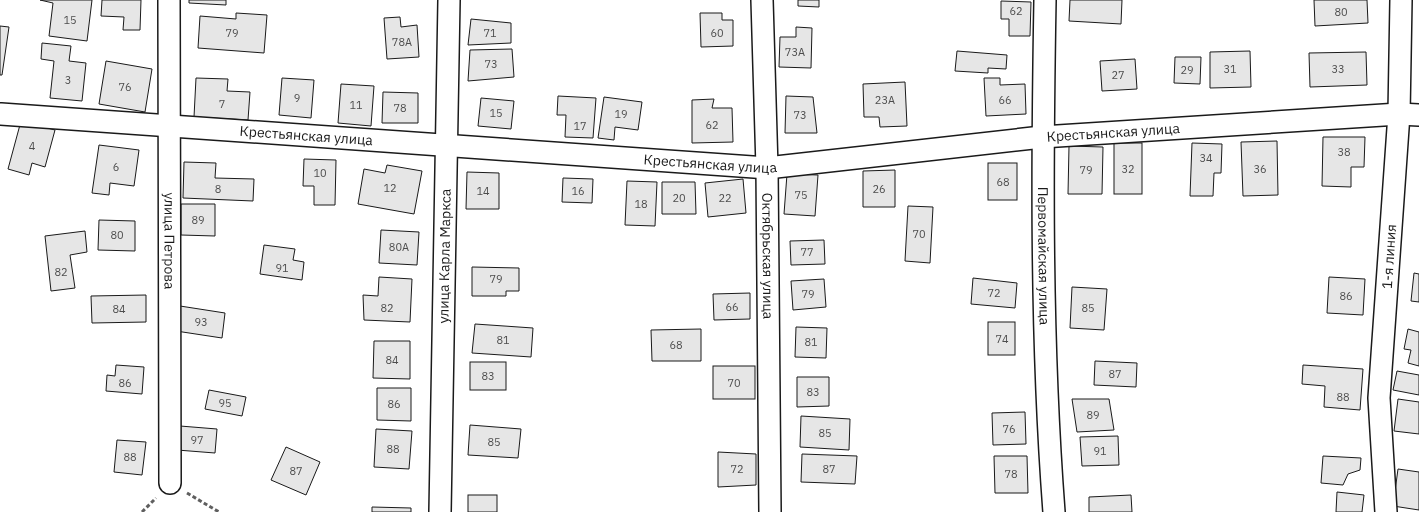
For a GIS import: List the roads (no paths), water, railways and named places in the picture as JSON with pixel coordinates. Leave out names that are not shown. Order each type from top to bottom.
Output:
[{"type":"street","name":"улица Петрова","points":[[169,0],[170,483]]},
{"type":"street","name":"улица Карла Маркса","points":[[440,512],[448,145],[449,0]]},
{"type":"street","name":"Октябрьская улица","points":[[762,0],[767,168],[770,512]]},
{"type":"street","name":"Первомайская улица","points":[[1045,0],[1042,137],[1048,424],[1054,512]]},
{"type":"street","name":"1-я линия","points":[[1386,512],[1379,398],[1409,115],[1401,0]]},
{"type":"street","name":"Крестьянская улица","points":[[1,114],[767,168],[1042,137],[1409,115]]}]
